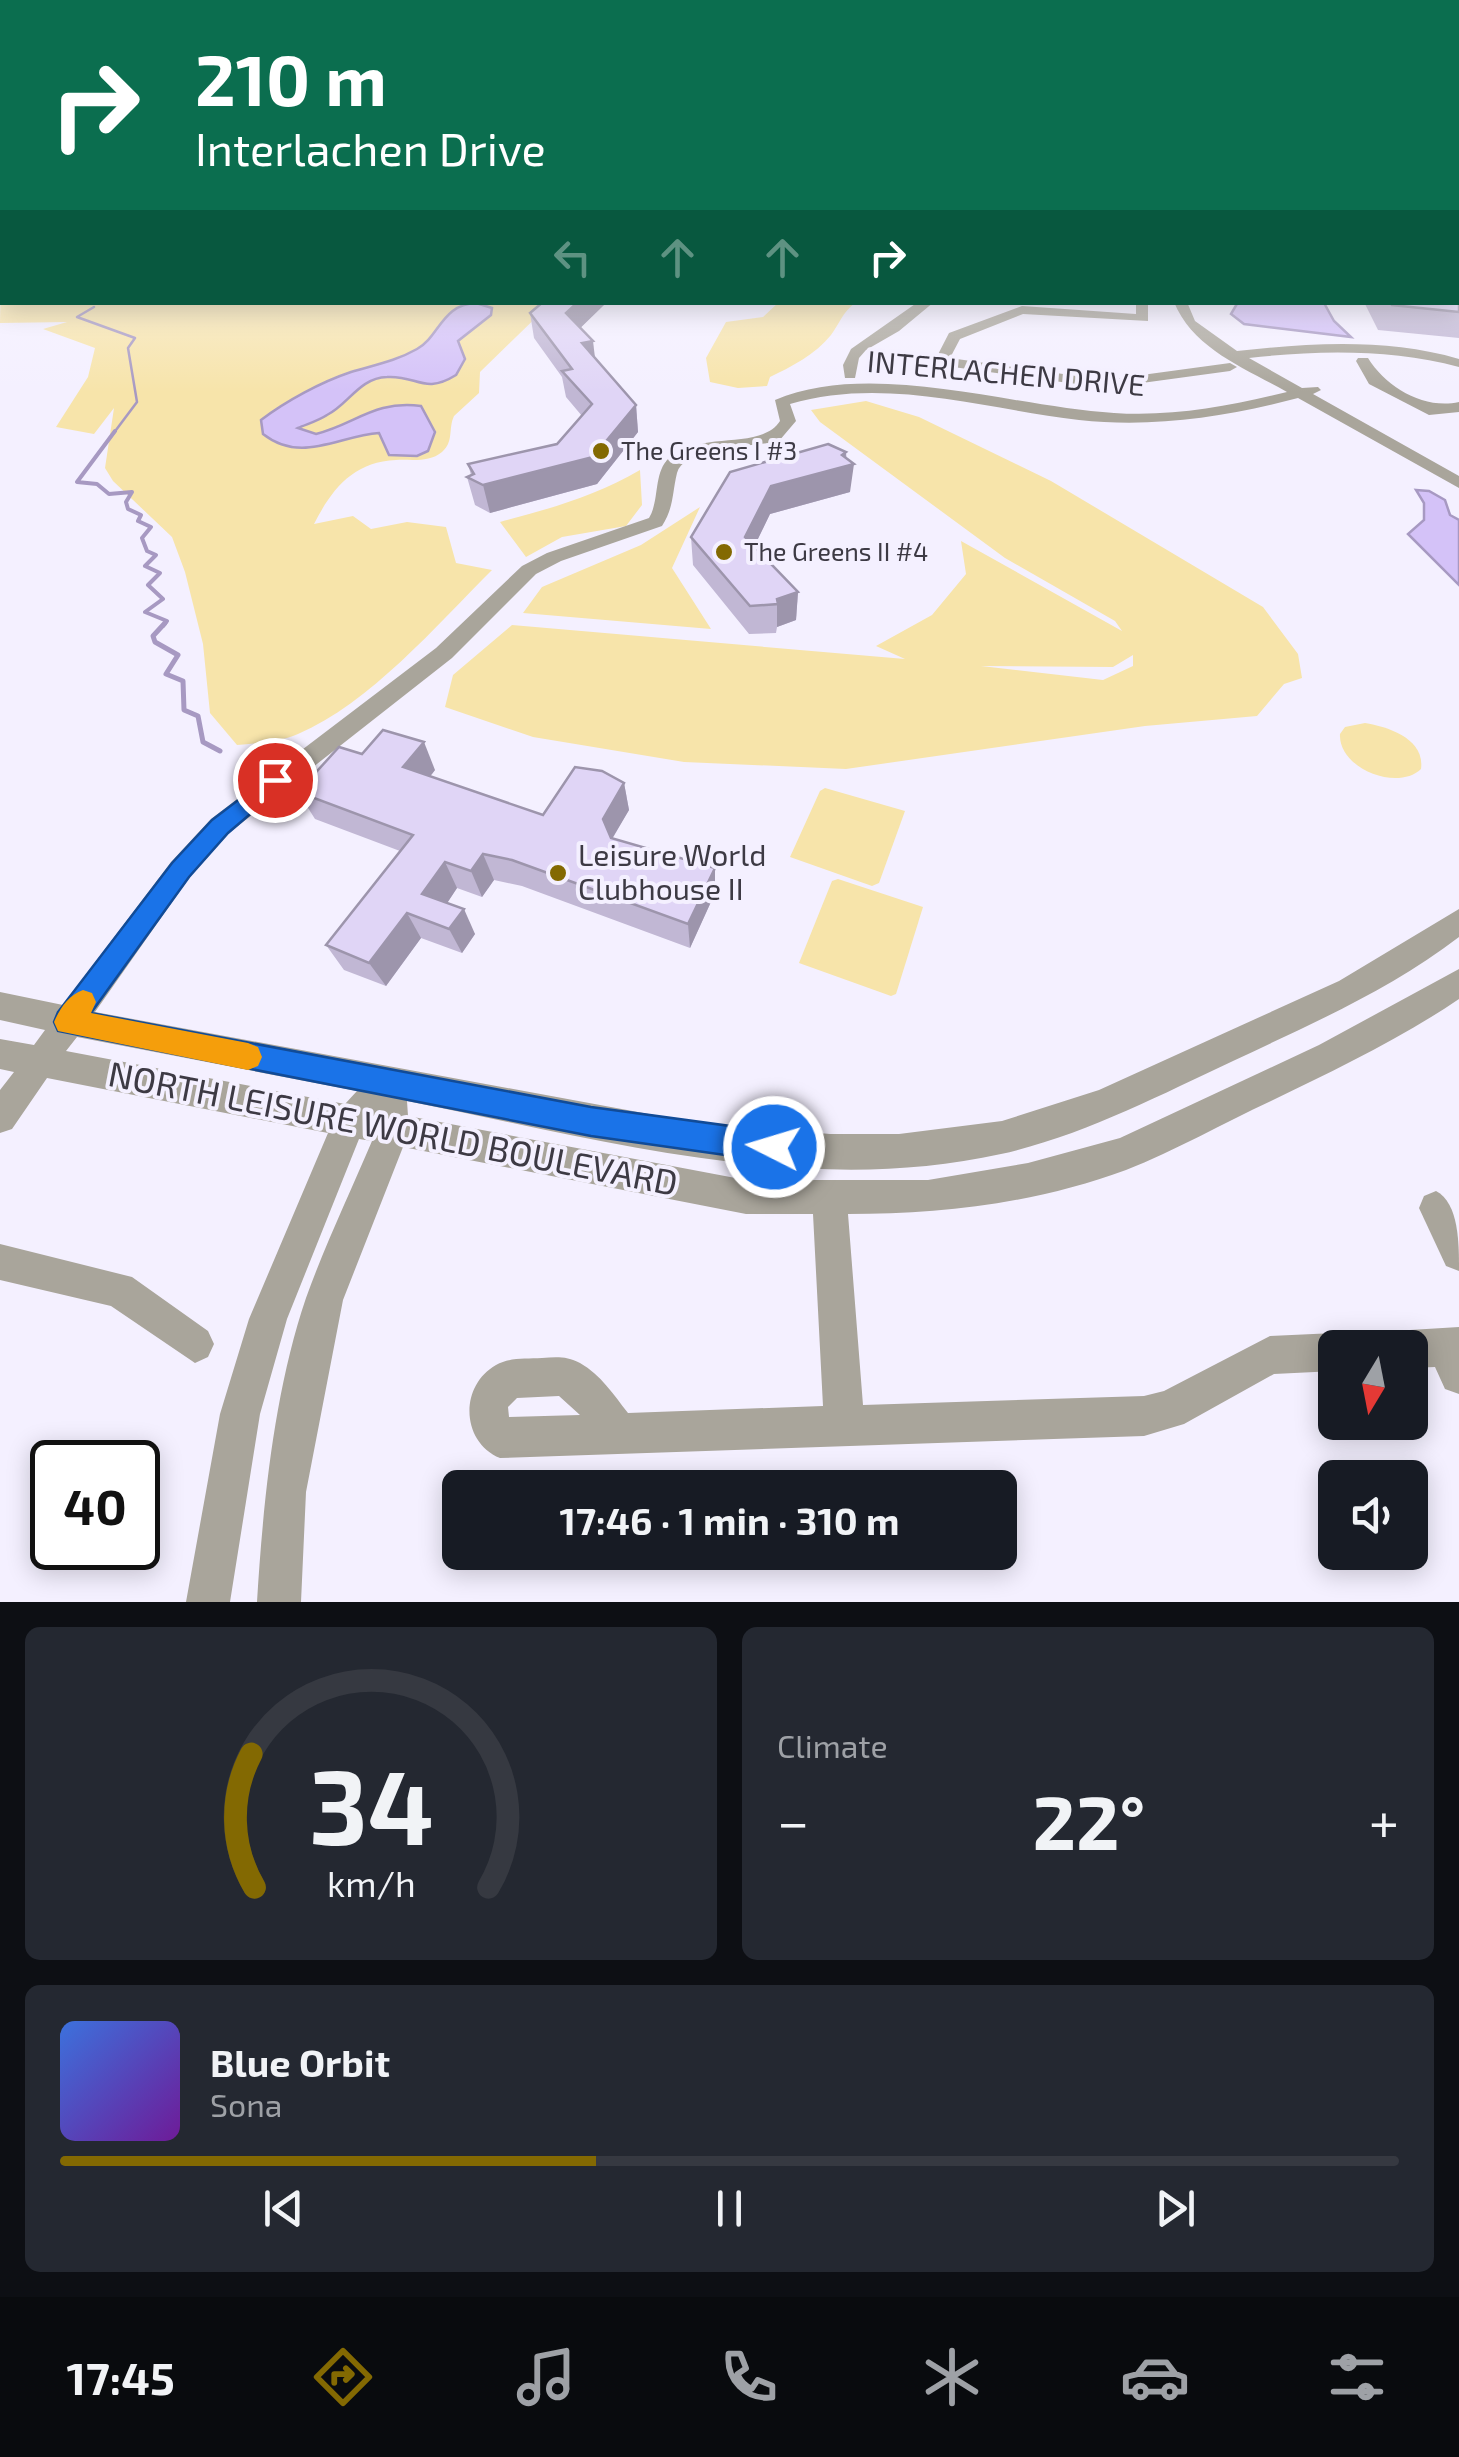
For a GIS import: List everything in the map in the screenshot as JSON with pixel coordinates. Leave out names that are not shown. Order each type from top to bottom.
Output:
[{"type":"street","points":[[850,375],[850,358],[857,348],[889,332],[923,305]]},
{"type":"street","points":[[1176,305],[1194,329],[1238,359],[1459,468]]},
{"type":"street","points":[[1184,305],[1198,308],[1238,359]]},
{"type":"street","points":[[927,392],[954,336],[1022,310],[1147,313]]},
{"type":"street","points":[[941,361],[1104,384],[1316,346],[1459,363]]},
{"type":"street","points":[[1363,361],[1374,381],[1436,412],[1459,407]]},
{"type":"street","points":[[1104,384],[1120,418]]},
{"type":"street","name":"INTERLACHEN DRIVE","points":[[0,1117],[180,870],[220,826],[454,645],[524,574],[554,556],[656,522],[666,506],[669,469],[677,459],[698,448],[779,434],[788,421],[780,403],[787,400],[864,389],[927,392],[1050,412],[1120,418],[1201,414],[1306,391]]},
{"type":"street","points":[[1306,391],[1459,483]]},
{"type":"street","name":"NORTH LEISURE WORLD BOULEVARD","points":[[0,1006],[591,1122],[745,1146],[860,1151],[968,1144],[1096,1108],[1379,974],[1459,921]]},
{"type":"street","name":"NORTH LEISURE WORLD BOULEVARD","points":[[0,1054],[746,1197],[928,1197],[1028,1180],[1123,1154],[1330,1056],[1414,1012],[1459,982]]},
{"type":"street","points":[[208,1602],[240,1414],[268,1319],[350,1123],[388,1082]]},
{"type":"street","points":[[279,1602],[285,1492],[324,1300],[393,1130],[388,1082]]},
{"type":"street","points":[[828,1199],[844,1424]]},
{"type":"street","points":[[1436,1208],[1459,1254]]},
{"type":"street","points":[[0,1262],[118,1290],[195,1344]]},
{"type":"street","points":[[619,1434],[1144,1416],[1170,1410],[1270,1355],[1318,1353]]},
{"type":"shaded area","points":[[0,305],[549,305],[480,372],[479,393],[454,416],[448,444],[442,452],[426,459],[381,462],[356,472],[328,500],[314,524],[353,516],[371,529],[407,522],[446,527],[456,563],[492,570],[401,661],[351,703],[291,737],[237,745],[210,713],[203,644],[172,537],[113,481],[105,468],[114,408],[94,434],[56,427],[88,377],[95,348],[43,329],[67,322],[0,323]]},
{"type":"shaded area","points":[[465,305],[492,308],[491,315],[458,341],[465,359],[456,375],[428,384],[397,377],[377,378],[335,410],[298,428],[316,434],[390,406],[421,406],[435,432],[428,451],[417,456],[389,455],[379,433],[306,448],[277,443],[263,434],[261,420],[281,406],[328,381],[417,349],[456,309]]},
{"type":"shaded area","points":[[776,305],[853,305],[825,342],[770,377],[767,386],[738,388],[710,382],[706,358],[726,322],[763,317]]},
{"type":"shaded area","points":[[1236,305],[1325,305],[1334,321],[1351,337],[1244,324],[1231,314]]},
{"type":"shaded area","points":[[866,401],[919,417],[1051,481],[1263,607],[1298,654],[1302,678],[1284,684],[1257,716],[1145,726],[846,769],[684,762],[533,737],[445,707],[453,675],[512,625],[905,659],[876,646],[932,615],[966,574],[961,541],[1122,631],[1115,621],[1005,558],[820,422],[811,410]],"holes":[[[1133,655],[1133,666],[1103,680],[981,666],[1113,667]]]},
{"type":"shaded area","points":[[640,470],[642,505],[626,526],[562,537],[526,557],[500,522],[589,494]]},
{"type":"shaded area","points":[[1416,490],[1429,491],[1445,500],[1450,515],[1459,520],[1459,585],[1408,534],[1424,520],[1424,503]]},
{"type":"shaded area","points":[[700,507],[672,568],[711,629],[523,613],[542,587],[641,545]]},
{"type":"shaded area","points":[[1365,723],[1404,736],[1417,750],[1421,769],[1398,778],[1384,777],[1358,766],[1348,757],[1340,734],[1345,727]]},
{"type":"shaded area","points":[[825,788],[905,811],[879,883],[872,886],[790,857],[820,791]]},
{"type":"shaded area","points":[[838,879],[923,907],[896,994],[891,996],[799,963],[832,881]]},
{"type":"building","points":[[539,305],[575,305],[566,313],[593,341],[582,343],[636,405],[593,457],[483,485],[467,477],[474,474],[468,464],[557,444],[592,404],[562,371],[572,369],[530,313]]},
{"type":"building","points":[[1392,305],[1459,305],[1459,312]]},
{"type":"building","points":[[828,444],[846,452],[842,455],[854,464],[771,486],[745,537],[798,592],[777,599],[778,604],[750,606],[691,537],[730,472]]},
{"type":"building","points":[[383,730],[424,742],[403,767],[543,815],[575,767],[602,771],[624,783],[603,819],[611,838],[715,868],[688,924],[512,860],[483,854],[471,871],[445,862],[422,894],[464,909],[449,929],[407,913],[369,963],[326,945],[413,835],[298,792],[339,747],[362,754]]},
{"type":"waterway","points":[[94,307],[77,317],[135,338],[128,348],[137,402],[113,434]]},
{"type":"waterway","points":[[115,431],[77,482],[97,484],[109,494],[132,492],[126,502],[128,509],[141,515],[138,521],[151,527],[142,538],[147,551],[156,555],[145,566],[160,573],[148,585],[163,599],[145,612],[167,621],[163,626]]},
{"type":"waterway","points":[[165,623],[153,636],[155,642],[178,655],[166,674],[183,681],[184,710],[198,716],[203,742],[220,751]]},
{"type":"slow traffic","points":[[83,1002],[68,1022],[248,1057]]},
{"type":"place","name":"The Greens I #3","points":[[601,451]]},
{"type":"place","name":"The Greens II #4","points":[[724,552]]},
{"type":"place","name":"Leisure World Clubhouse II","points":[[558,873]]},
{"type":"route","points":[[275,780],[220,826],[180,870],[68,1022],[591,1122],[774,1147]]}]
